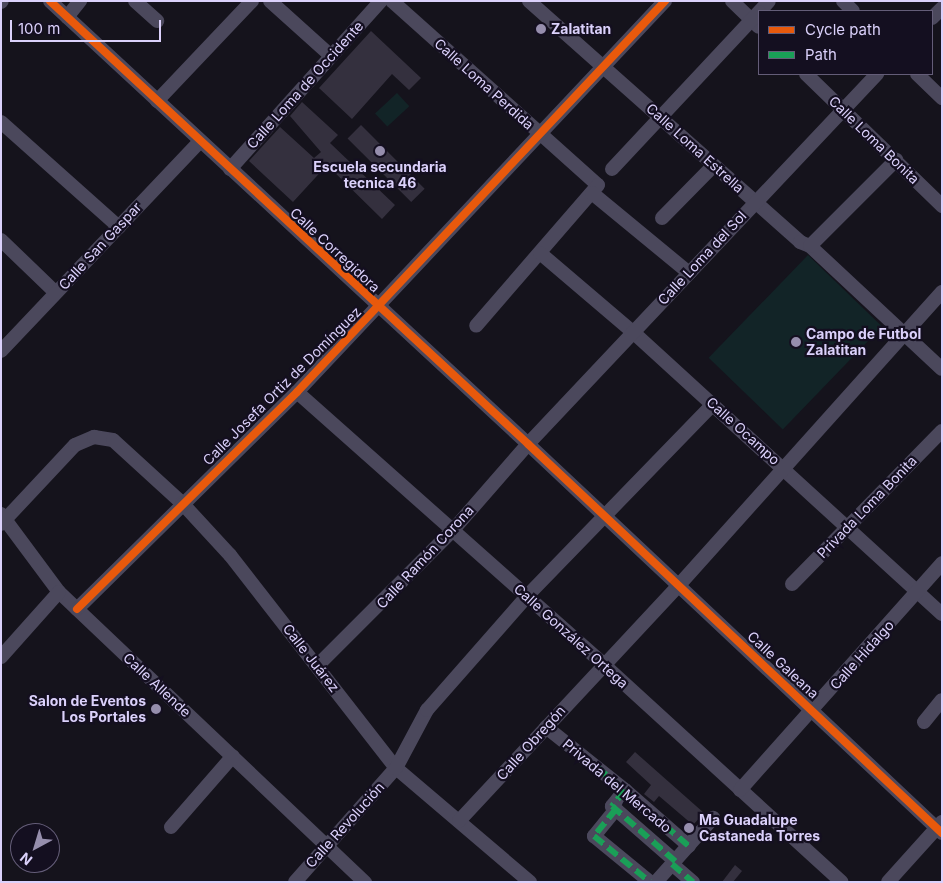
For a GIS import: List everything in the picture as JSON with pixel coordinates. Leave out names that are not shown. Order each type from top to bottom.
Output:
[{"type":"street","name":"Calle Corregidora","points":[[50,1],[605,516]]},
{"type":"street","points":[[67,17],[80,1]]},
{"type":"street","points":[[135,1],[158,21]]},
{"type":"street","points":[[157,101],[252,1]]},
{"type":"street","name":"Calle Loma de Occidente","points":[[230,169],[381,1]]},
{"type":"street","name":"Calle Loma Perdida","points":[[392,1],[540,135],[595,189],[689,273]]},
{"type":"street","name":"Calle Loma Estrella","points":[[529,1],[754,202],[800,242],[810,246],[942,370]]},
{"type":"street","name":"Calle Josefa Ortiz de Domínguez","points":[[77,609],[182,503],[297,392],[665,1]]},
{"type":"street","points":[[612,169],[758,17],[732,1]]},
{"type":"street","points":[[843,1],[852,10]]},
{"type":"street","points":[[271,2],[331,56]]},
{"type":"street","points":[[933,17],[942,8]]},
{"type":"street","name":"Calle Loma Bonita","points":[[807,75],[942,206]]},
{"type":"street","name":"Calle Loma del Sol","points":[[528,444],[754,202],[876,75]]},
{"type":"street","points":[[917,75],[942,98]]},
{"type":"street","points":[[1,122],[119,226]]},
{"type":"street","name":"Calle San Gaspar","points":[[1,351],[200,141]]},
{"type":"street","points":[[810,246],[896,160]]},
{"type":"street","points":[[662,218],[714,165]]},
{"type":"street","points":[[476,326],[595,189]]},
{"type":"street","points":[[1,240],[56,293]]},
{"type":"street","name":"Calle Ocampo","points":[[540,253],[634,332],[942,614]]},
{"type":"street","name":"Calle Obregón","points":[[459,821],[603,664],[679,585],[942,292]]},
{"type":"street","name":"Calle González Ortega","points":[[297,392],[603,664],[842,882]]},
{"type":"street","name":"Calle Revolución","points":[[295,882],[326,844],[396,768],[427,710],[527,596],[713,404]]},
{"type":"street","name":"Privada Loma Bonita","points":[[792,584],[942,431]]},
{"type":"street","name":"Calle Juárez","points":[[3,519],[75,445],[94,437],[113,440],[182,503],[230,555],[396,768],[530,882]]},
{"type":"street","name":"Calle Ramón Corona","points":[[317,666],[453,530],[528,444]]},
{"type":"street","name":"Calle Galeana","points":[[605,516],[940,828]]},
{"type":"street","name":"Calle Allende","points":[[3,519],[59,592],[366,882]]},
{"type":"street","name":"Calle Hidalgo","points":[[740,790],[942,563]]},
{"type":"street","points":[[1,657],[59,592]]},
{"type":"street","points":[[924,722],[942,700]]},
{"type":"street","name":"Privada del Mercado","points":[[546,727],[625,790],[689,846]]},
{"type":"street","points":[[171,827],[233,756]]},
{"type":"street","points":[[625,790],[612,806],[674,862],[693,882]]},
{"type":"street","points":[[616,809],[594,836],[650,882]]},
{"type":"street","points":[[656,882],[713,818]]},
{"type":"street","points":[[888,882],[940,828]]},
{"type":"shaded area","points":[[397,93],[409,106],[387,127],[375,113]]},
{"type":"shaded area","name":"Campo de Futbol Zalatitan","points":[[808,255],[882,327],[783,429],[709,358]]},
{"type":"building","points":[[371,31],[421,78],[409,90],[392,74],[352,119],[319,88]]},
{"type":"building","points":[[302,102],[338,135],[330,143],[395,205],[382,219],[327,165],[293,202],[249,161],[280,127],[314,158],[321,152],[290,116]]},
{"type":"building","points":[[361,125],[425,189],[411,202],[348,138]]},
{"type":"building","points":[[635,752],[704,813],[693,825],[659,796],[654,802],[644,794],[651,785],[626,762]]},
{"type":"building","points":[[735,865],[742,871],[733,882],[722,882]]},
{"type":"marked path","points":[[597,767],[689,846]]},
{"type":"marked path","points":[[625,790],[612,806],[675,861]]},
{"type":"marked path","points":[[616,809],[594,836],[650,882]]},
{"type":"marked path","points":[[672,864],[693,882]]},
{"type":"cycle path","points":[[50,1],[528,444],[942,833]]},
{"type":"cycle path","points":[[77,609],[297,392],[665,1]]},
{"type":"place","name":"Zalatitan","points":[[541,29]]},
{"type":"place","name":"Escuela secundaria tecnica 46","points":[[380,151]]},
{"type":"place","name":"Campo de Futbol Zalatitan","points":[[796,342]]},
{"type":"place","name":"Salon de Eventos Los Portales","points":[[156,709]]},
{"type":"place","name":"Ma Guadalupe Castaneda Torres","points":[[689,828]]}]
